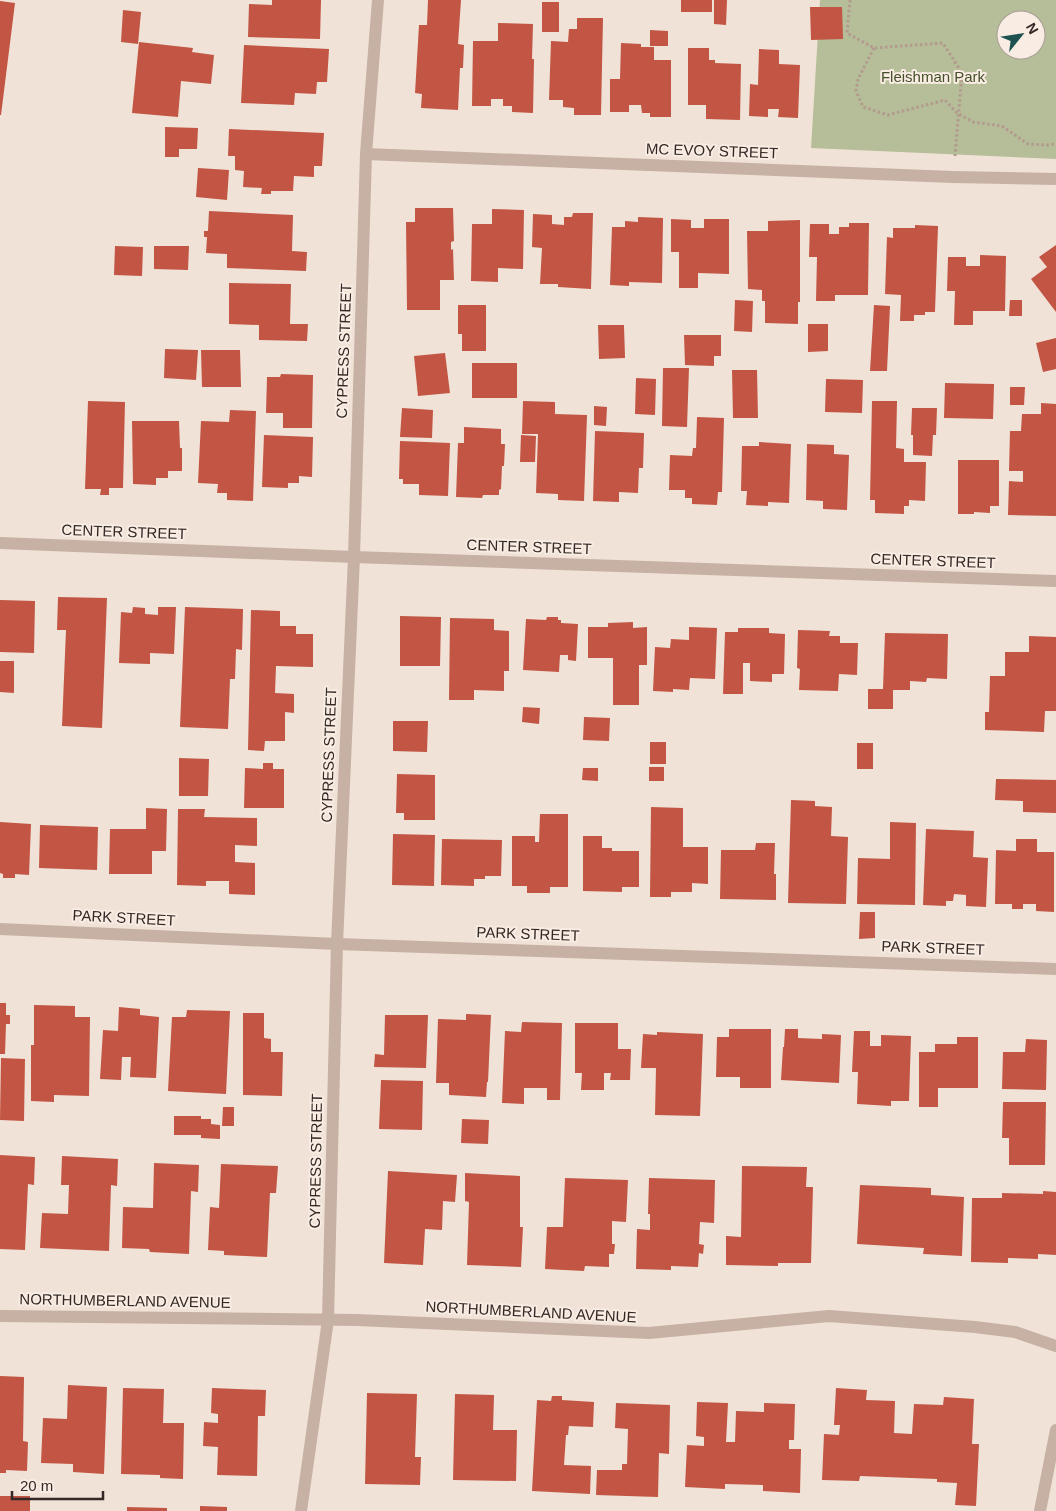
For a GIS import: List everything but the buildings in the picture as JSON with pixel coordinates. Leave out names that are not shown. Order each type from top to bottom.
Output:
[{"type":"street","name":"CYPRESS STREET","points":[[302,1511],[328,1320],[338,944],[354,557],[366,154],[378,0]]},
{"type":"street","name":"MC EVOY STREET","points":[[366,154],[1056,179]]},
{"type":"street","name":"CENTER STREET","points":[[0,543],[1056,581]]},
{"type":"street","name":"PARK STREET","points":[[0,929],[338,944],[1056,969]]},
{"type":"street","name":"NORTHUMBERLAND AVENUE","points":[[0,1316],[328,1320],[649,1333],[829,1316],[1015,1332],[1056,1346]]},
{"type":"street","points":[[1040,1511],[1056,1430]]},
{"type":"path","points":[[850,0],[847,33],[874,48],[943,43],[962,72],[953,176]]},
{"type":"path","points":[[874,48],[858,79],[856,91],[863,108],[888,115],[945,100],[958,114],[973,122],[1002,126],[1028,144],[1056,144]]},
{"type":"green space","name":"Fleishman Park","points":[[820,0],[1056,0],[1056,159],[811,148]]}]
